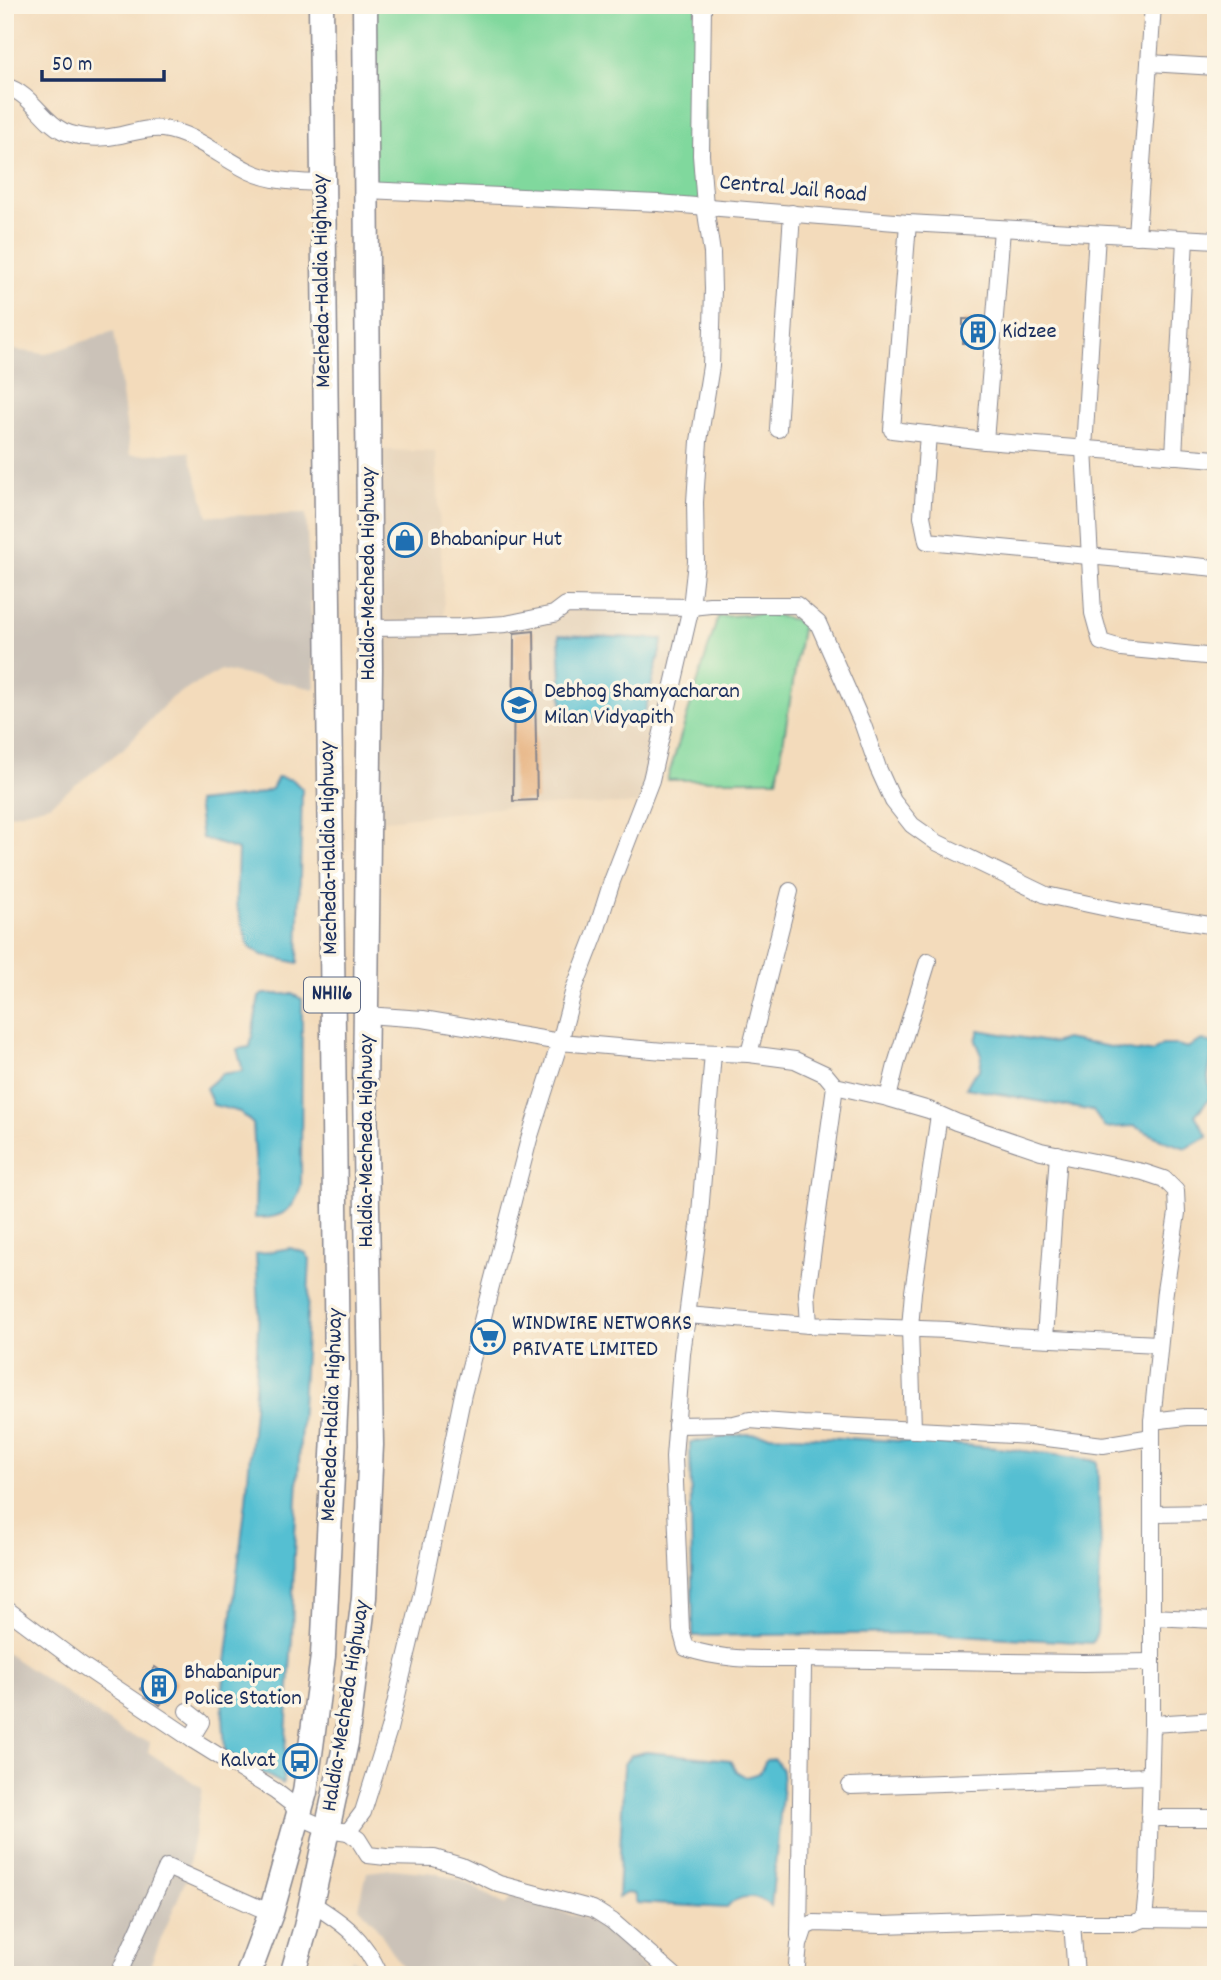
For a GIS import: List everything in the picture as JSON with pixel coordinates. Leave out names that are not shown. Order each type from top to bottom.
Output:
[{"type":"highway","name":"Mecheda-Haldia Highway","points":[[248,1975],[271,1913],[305,1792],[323,1656],[337,1375],[321,5]]},
{"type":"highway","name":"Haldia-Mecheda Highway","points":[[292,1975],[311,1903],[338,1830],[364,1597],[371,1445],[365,1089],[369,628],[365,5]]},
{"type":"street","points":[[338,1830],[363,1812],[389,1730],[422,1592],[463,1394],[530,1139],[560,1042],[573,989],[651,780],[691,607],[696,562],[695,502],[699,441],[711,366],[712,253],[701,155],[703,5]]},
{"type":"street","points":[[1137,236],[1153,5]]},
{"type":"street","points":[[1149,63],[1216,67]]},
{"type":"street","points":[[5,86],[31,101],[61,130],[72,134],[98,137],[140,130],[173,131],[190,137],[248,170],[266,177],[279,181],[322,183]]},
{"type":"street","name":"Central Jail Road","points":[[366,190],[705,206],[908,223],[1216,240]]},
{"type":"street","points":[[778,429],[792,213]]},
{"type":"street","points":[[908,223],[892,430],[985,441],[1216,459]]},
{"type":"street","points":[[985,441],[1002,229]]},
{"type":"street","points":[[1097,234],[1084,449],[1093,613],[1101,642],[1121,648],[1216,657]]},
{"type":"street","points":[[1174,456],[1185,239]]},
{"type":"street","points":[[928,434],[922,516],[927,541],[1216,568]]},
{"type":"street","points":[[369,628],[506,624],[554,614],[566,606],[797,605],[818,623],[893,801],[912,825],[936,842],[1045,895],[1126,912],[1216,926]]},
{"type":"street","points":[[749,1054],[790,891]]},
{"type":"street","points":[[888,1098],[928,961]]},
{"type":"street","points":[[366,1015],[423,1019],[560,1042],[749,1054],[794,1060],[825,1074],[835,1086],[888,1098],[1058,1154],[1143,1172],[1164,1179],[1176,1191],[1177,1213],[1165,1292],[1152,1429],[1152,1724],[1148,1879],[1144,1919]]},
{"type":"street","points":[[713,1053],[699,1226],[687,1315],[674,1457],[676,1551],[681,1630],[686,1648],[702,1654],[734,1657],[1151,1662]]},
{"type":"street","points":[[808,1325],[807,1293],[835,1086]]},
{"type":"street","points":[[913,1430],[910,1328],[939,1115]]},
{"type":"street","points":[[1045,1338],[1058,1154]]},
{"type":"street","points":[[687,1315],[808,1325],[948,1330],[1010,1337],[1159,1344]]},
{"type":"street","points":[[676,1425],[724,1424],[750,1420],[1031,1436],[1103,1445],[1186,1417],[1216,1418]]},
{"type":"street","points":[[1153,1514],[1216,1513]]},
{"type":"street","points":[[5,1608],[80,1664],[275,1791],[292,1804],[298,1816],[359,1839],[368,1854],[434,1858],[461,1866],[499,1884],[593,1909],[620,1927],[674,1975]]},
{"type":"street","points":[[1152,1617],[1216,1620]]},
{"type":"street","points":[[796,1975],[804,1732],[801,1659]]},
{"type":"street","points":[[187,1710],[201,1722],[193,1735],[194,1740]]},
{"type":"street","points":[[1152,1724],[1216,1720]]},
{"type":"street","points":[[850,1786],[1150,1776]]},
{"type":"street","points":[[1149,1818],[1216,1818]]},
{"type":"street","points":[[118,1975],[167,1867],[271,1913]]},
{"type":"street","points":[[311,1903],[343,1923],[369,1951],[380,1975]]},
{"type":"street","points":[[799,1945],[805,1927],[814,1923],[882,1926],[1036,1920],[1072,1923],[1133,1923],[1144,1919],[1216,1920]]},
{"type":"street","points":[[1072,1923],[1076,1975]]},
{"type":"shaded area","points":[[114,331],[130,455],[189,452],[208,516],[306,514],[315,689],[221,670],[171,698],[123,749],[49,805],[5,816],[5,349],[46,354]]},
{"type":"shaded area","name":"Debhog Shamyacharan Milan Vidyapith","points":[[368,449],[436,452],[445,627],[566,605],[691,607],[642,804],[515,806],[368,822]]},
{"type":"shaded area","points":[[5,1652],[126,1734],[150,1742],[148,1752],[202,1788],[187,1877],[146,1975],[5,1975]]},
{"type":"shaded area","points":[[393,1869],[435,1873],[463,1881],[505,1905],[513,1896],[581,1917],[607,1929],[650,1975],[408,1975],[374,1923],[359,1907],[367,1872]]},
{"type":"shaded area","points":[[352,1958],[364,1967],[368,1975],[345,1975]]},
{"type":"green space","points":[[365,5],[703,5],[705,206],[366,190]]},
{"type":"green space","points":[[766,613],[803,622],[777,780],[667,780],[718,617]]},
{"type":"water","points":[[559,635],[663,639],[643,719],[563,719]]},
{"type":"water","points":[[278,777],[293,780],[302,789],[298,963],[262,955],[249,947],[236,904],[238,850],[202,838],[197,802],[251,796],[272,789]]},
{"type":"water","points":[[263,994],[292,994],[302,999],[301,1185],[295,1201],[286,1212],[272,1217],[255,1218],[253,1124],[240,1112],[213,1105],[206,1088],[222,1074],[243,1071],[237,1049],[250,1047],[259,997]]},
{"type":"water","points":[[979,1030],[1053,1043],[1065,1039],[1134,1051],[1152,1052],[1162,1045],[1187,1048],[1202,1040],[1214,1045],[1208,1077],[1211,1097],[1195,1115],[1208,1137],[1186,1148],[1134,1126],[1105,1128],[1093,1111],[966,1088],[980,1069],[982,1055],[976,1041]]},
{"type":"water","points":[[290,1248],[306,1253],[310,1260],[283,1784],[225,1753],[222,1695],[246,1501],[254,1408],[259,1307],[256,1254]]},
{"type":"water","points":[[746,1434],[966,1445],[1097,1461],[1101,1548],[1097,1633],[1092,1643],[928,1633],[693,1636],[690,1442]]},
{"type":"water","points":[[646,1752],[730,1760],[736,1771],[746,1777],[760,1773],[766,1760],[775,1759],[782,1770],[783,1785],[771,1906],[754,1897],[737,1900],[727,1908],[637,1903],[634,1894],[626,1893],[618,1898],[624,1764],[631,1755]]},
{"type":"building","name":"Kidzee","points":[[963,319],[984,320],[982,344],[963,343]]},
{"type":"building","name":"Debhog Shamyacharan Milan Vidyapith","points":[[534,631],[537,800],[513,801],[514,633]]},
{"type":"building","name":"Bhabanipur Police Station","points":[[155,1667],[177,1682],[160,1705],[141,1689]]},
{"type":"place","name":"Kidzee","points":[[978,332]]},
{"type":"place","name":"Bhabanipur Hut","points":[[405,540]]},
{"type":"place","name":"Debhog Shamyacharan Milan Vidyapith","points":[[519,705]]},
{"type":"place","name":"WINDWIRE NETWORKS PRIVATE LIMITED","points":[[488,1337]]},
{"type":"place","name":"Bhabanipur Police Station","points":[[159,1686]]},
{"type":"place","name":"Kalvat","points":[[300,1761]]}]
